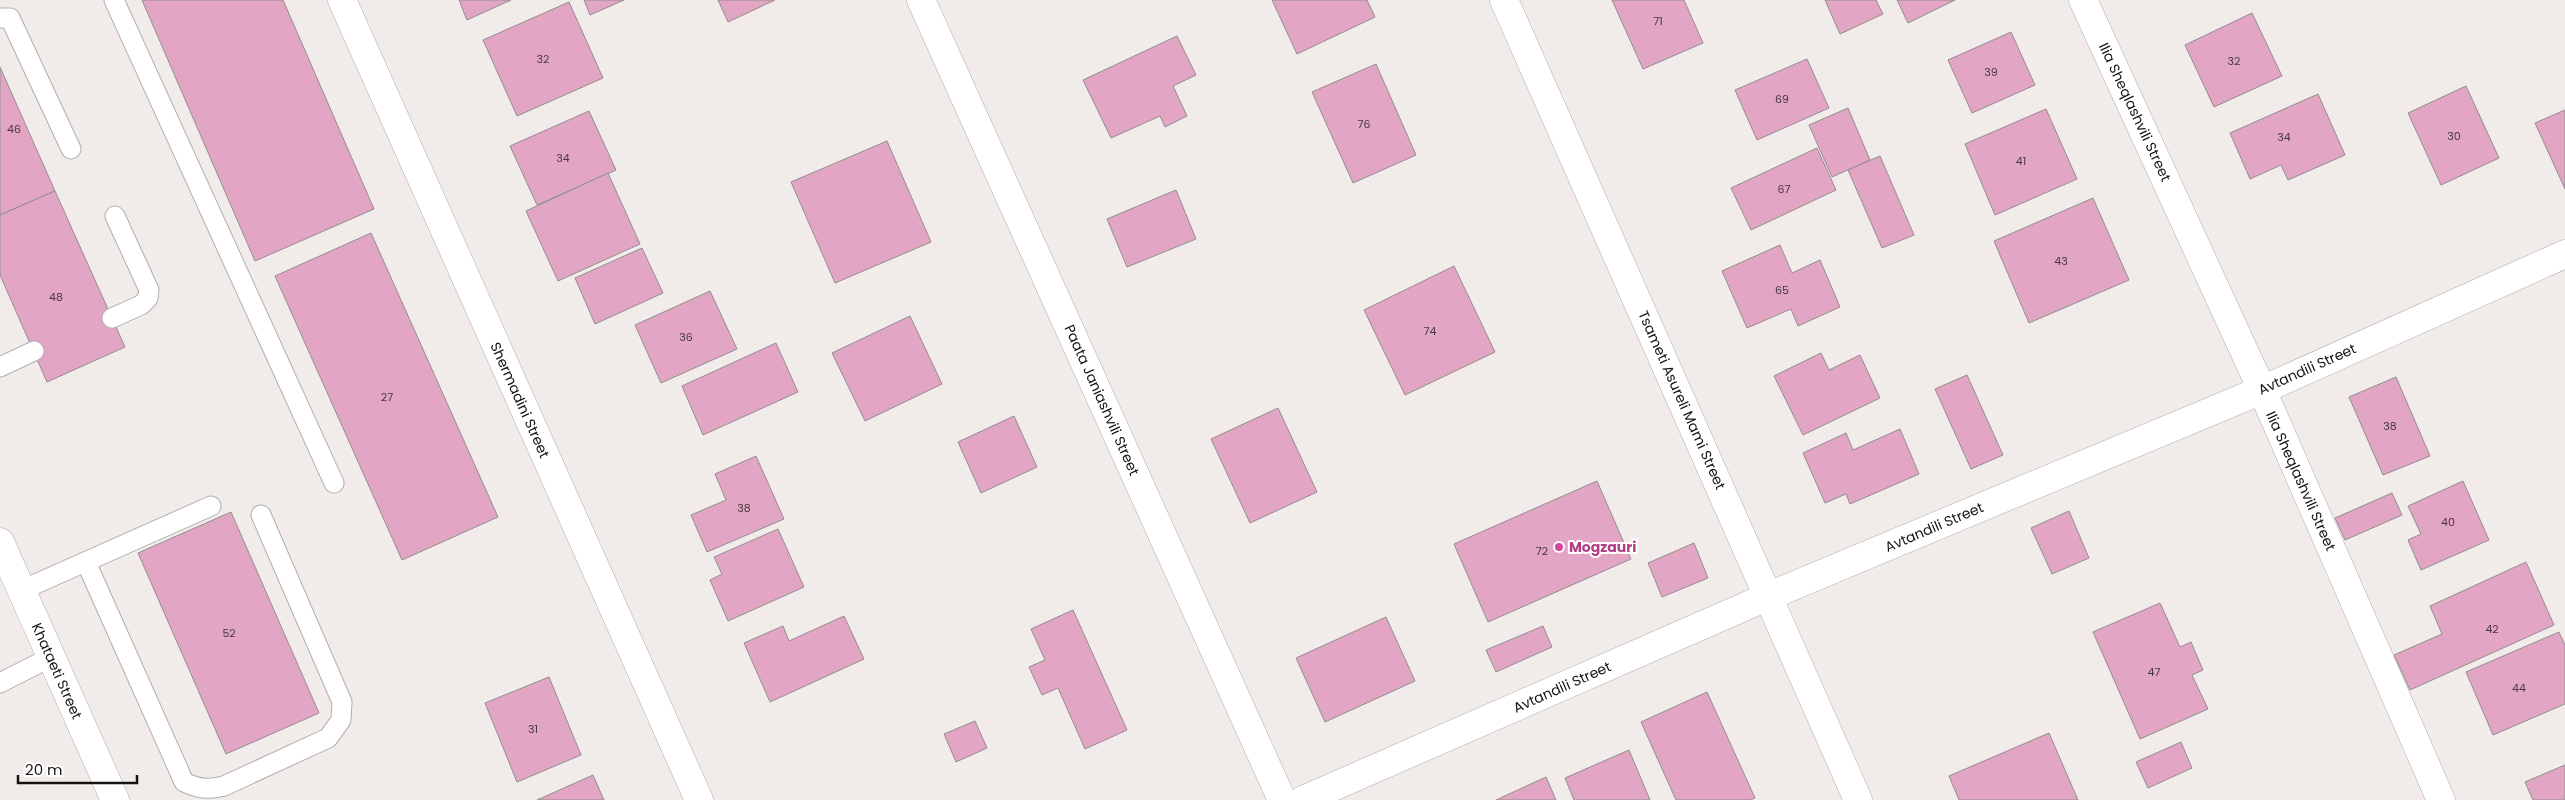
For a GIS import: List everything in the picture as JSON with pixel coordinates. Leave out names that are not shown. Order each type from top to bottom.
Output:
[{"type":"street","name":"Shermadini Street","points":[[342,0],[699,800]]},
{"type":"street","name":"Paata Janiashvili Street","points":[[921,0],[1282,800]]},
{"type":"street","name":"Tsameti Asureli Mami Street","points":[[1504,0],[1770,596],[1858,800]]},
{"type":"street","name":"Ilia Sheqlashvili Street","points":[[2083,0],[2262,390],[2440,800]]},
{"type":"street","name":"Avtandili Street","points":[[1303,800],[1770,596],[2262,390],[2565,254]]},
{"type":"street","name":"Khataeti Street","points":[[0,542],[115,800]]},
{"type":"lane","points":[[114,0],[334,483]]},
{"type":"lane","points":[[0,18],[10,18],[71,149]]},
{"type":"lane","points":[[112,318],[141,306],[148,298],[149,290],[115,216]]},
{"type":"lane","points":[[0,366],[34,351]]},
{"type":"lane","points":[[22,590],[211,506]]},
{"type":"lane","points":[[86,562],[184,782],[197,789],[210,790],[224,786],[328,738],[341,720],[342,702],[261,515]]},
{"type":"lane","points":[[0,683],[51,657]]},
{"type":"building","points":[[142,0],[283,0],[374,209],[255,261]]},
{"type":"building","points":[[459,0],[511,0],[467,20]]},
{"type":"building","points":[[584,0],[624,0],[590,15]]},
{"type":"building","points":[[718,0],[775,0],[728,22]]},
{"type":"building","points":[[1272,0],[1367,0],[1375,17],[1297,54]]},
{"type":"building","points":[[1612,0],[1684,0],[1703,43],[1643,69]]},
{"type":"building","points":[[1825,0],[1876,0],[1883,14],[1840,34]]},
{"type":"building","points":[[1897,0],[1955,0],[1908,23]]},
{"type":"building","points":[[569,2],[603,78],[517,116],[483,40]]},
{"type":"building","points":[[2252,13],[2282,76],[2214,107],[2185,45]]},
{"type":"building","points":[[2011,32],[2035,85],[1972,113],[1948,60]]},
{"type":"building","points":[[1177,36],[1196,75],[1173,86],[1187,116],[1165,127],[1160,116],[1111,138],[1083,80]]},
{"type":"building","points":[[1807,59],[1829,108],[1757,140],[1735,90]]},
{"type":"building","points":[[1376,64],[1416,155],[1353,183],[1312,92]]},
{"type":"building","points":[[0,67],[55,191],[0,215]]},
{"type":"building","points":[[2466,86],[2499,158],[2441,185],[2408,113]]},
{"type":"building","points":[[2318,94],[2345,155],[2288,180],[2281,165],[2250,179],[2230,133]]},
{"type":"building","points":[[1848,108],[1870,160],[1832,177],[1809,125]]},
{"type":"building","points":[[2046,109],[2077,179],[1995,215],[1965,144]]},
{"type":"building","points":[[2565,110],[2565,189],[2535,123]]},
{"type":"building","points":[[589,111],[616,170],[537,205],[510,146]]},
{"type":"building","points":[[887,141],[931,242],[835,283],[791,182]]},
{"type":"building","points":[[1817,148],[1836,190],[1751,230],[1731,188]]},
{"type":"building","points":[[1880,156],[1914,235],[1882,248],[1848,170]]},
{"type":"building","points":[[608,173],[640,244],[558,281],[526,211]]},
{"type":"building","points":[[1176,190],[1196,239],[1127,267],[1107,219]]},
{"type":"building","points":[[55,191],[125,347],[47,382],[0,275],[0,215]]},
{"type":"building","points":[[2093,198],[2129,280],[2029,323],[1994,241]]},
{"type":"building","points":[[371,233],[498,517],[402,560],[275,276]]},
{"type":"building","points":[[1780,245],[1792,273],[1820,260],[1840,307],[1798,326],[1791,309],[1747,328],[1722,271]]},
{"type":"building","points":[[642,248],[663,293],[595,324],[575,278]]},
{"type":"building","points":[[1454,266],[1495,352],[1405,395],[1364,310]]},
{"type":"building","points":[[710,291],[737,349],[661,383],[635,325]]},
{"type":"building","points":[[910,316],[942,384],[865,421],[832,353]]},
{"type":"building","points":[[776,343],[798,392],[703,435],[682,386]]},
{"type":"building","points":[[1821,353],[1829,370],[1860,355],[1880,398],[1803,435],[1774,376]]},
{"type":"building","points":[[1967,375],[2003,455],[1971,469],[1935,389]]},
{"type":"building","points":[[2396,377],[2430,456],[2383,475],[2349,397]]},
{"type":"building","points":[[1278,408],[1317,492],[1250,523],[1211,439]]},
{"type":"building","points":[[1014,416],[1037,467],[981,493],[958,442]]},
{"type":"building","points":[[1900,429],[1919,474],[1850,504],[1846,494],[1825,503],[1803,453],[1846,433],[1853,450]]},
{"type":"building","points":[[756,456],[784,519],[707,552],[691,515],[726,500],[715,474]]},
{"type":"building","points":[[1597,481],[1631,559],[1488,622],[1454,544]]},
{"type":"building","points":[[2463,481],[2489,540],[2421,570],[2408,540],[2421,534],[2408,506]]},
{"type":"building","points":[[2392,493],[2402,515],[2345,540],[2335,518]]},
{"type":"building","points":[[2069,511],[2089,558],[2052,574],[2031,528]]},
{"type":"building","points":[[231,512],[319,713],[226,754],[138,553]]},
{"type":"building","points":[[778,529],[804,587],[728,621],[710,580],[722,574],[714,557]]},
{"type":"building","points":[[1694,543],[1708,578],[1662,597],[1648,563]]},
{"type":"building","points":[[2526,562],[2554,625],[2410,690],[2394,655],[2442,634],[2430,606]]},
{"type":"building","points":[[2160,603],[2180,647],[2191,642],[2203,670],[2192,675],[2208,709],[2140,739],[2093,632]]},
{"type":"building","points":[[1073,610],[1127,730],[1085,749],[1058,688],[1042,695],[1029,667],[1045,660],[1031,629]]},
{"type":"building","points":[[844,616],[864,659],[770,702],[744,643],[783,626],[789,641]]},
{"type":"building","points":[[1386,617],[1415,681],[1325,722],[1296,658]]},
{"type":"building","points":[[1543,626],[1552,647],[1496,672],[1486,650]]},
{"type":"building","points":[[2559,632],[2565,645],[2565,704],[2493,735],[2466,672]]},
{"type":"building","points":[[549,677],[581,755],[517,782],[485,703]]},
{"type":"building","points":[[1707,692],[1755,798],[1750,800],[1676,800],[1641,722]]},
{"type":"building","points":[[975,721],[987,748],[956,762],[944,734]]},
{"type":"building","points":[[2049,733],[2078,800],[1959,800],[1949,776]]},
{"type":"building","points":[[2181,742],[2192,768],[2148,788],[2136,762]]},
{"type":"building","points":[[1629,750],[1650,800],[1574,800],[1565,778]]},
{"type":"building","points":[[2565,765],[2565,800],[2533,800],[2525,782]]},
{"type":"building","points":[[593,775],[604,800],[537,800]]},
{"type":"building","points":[[1546,777],[1556,800],[1496,800]]},
{"type":"place","name":"Mogzauri","points":[[1559,547]]}]
